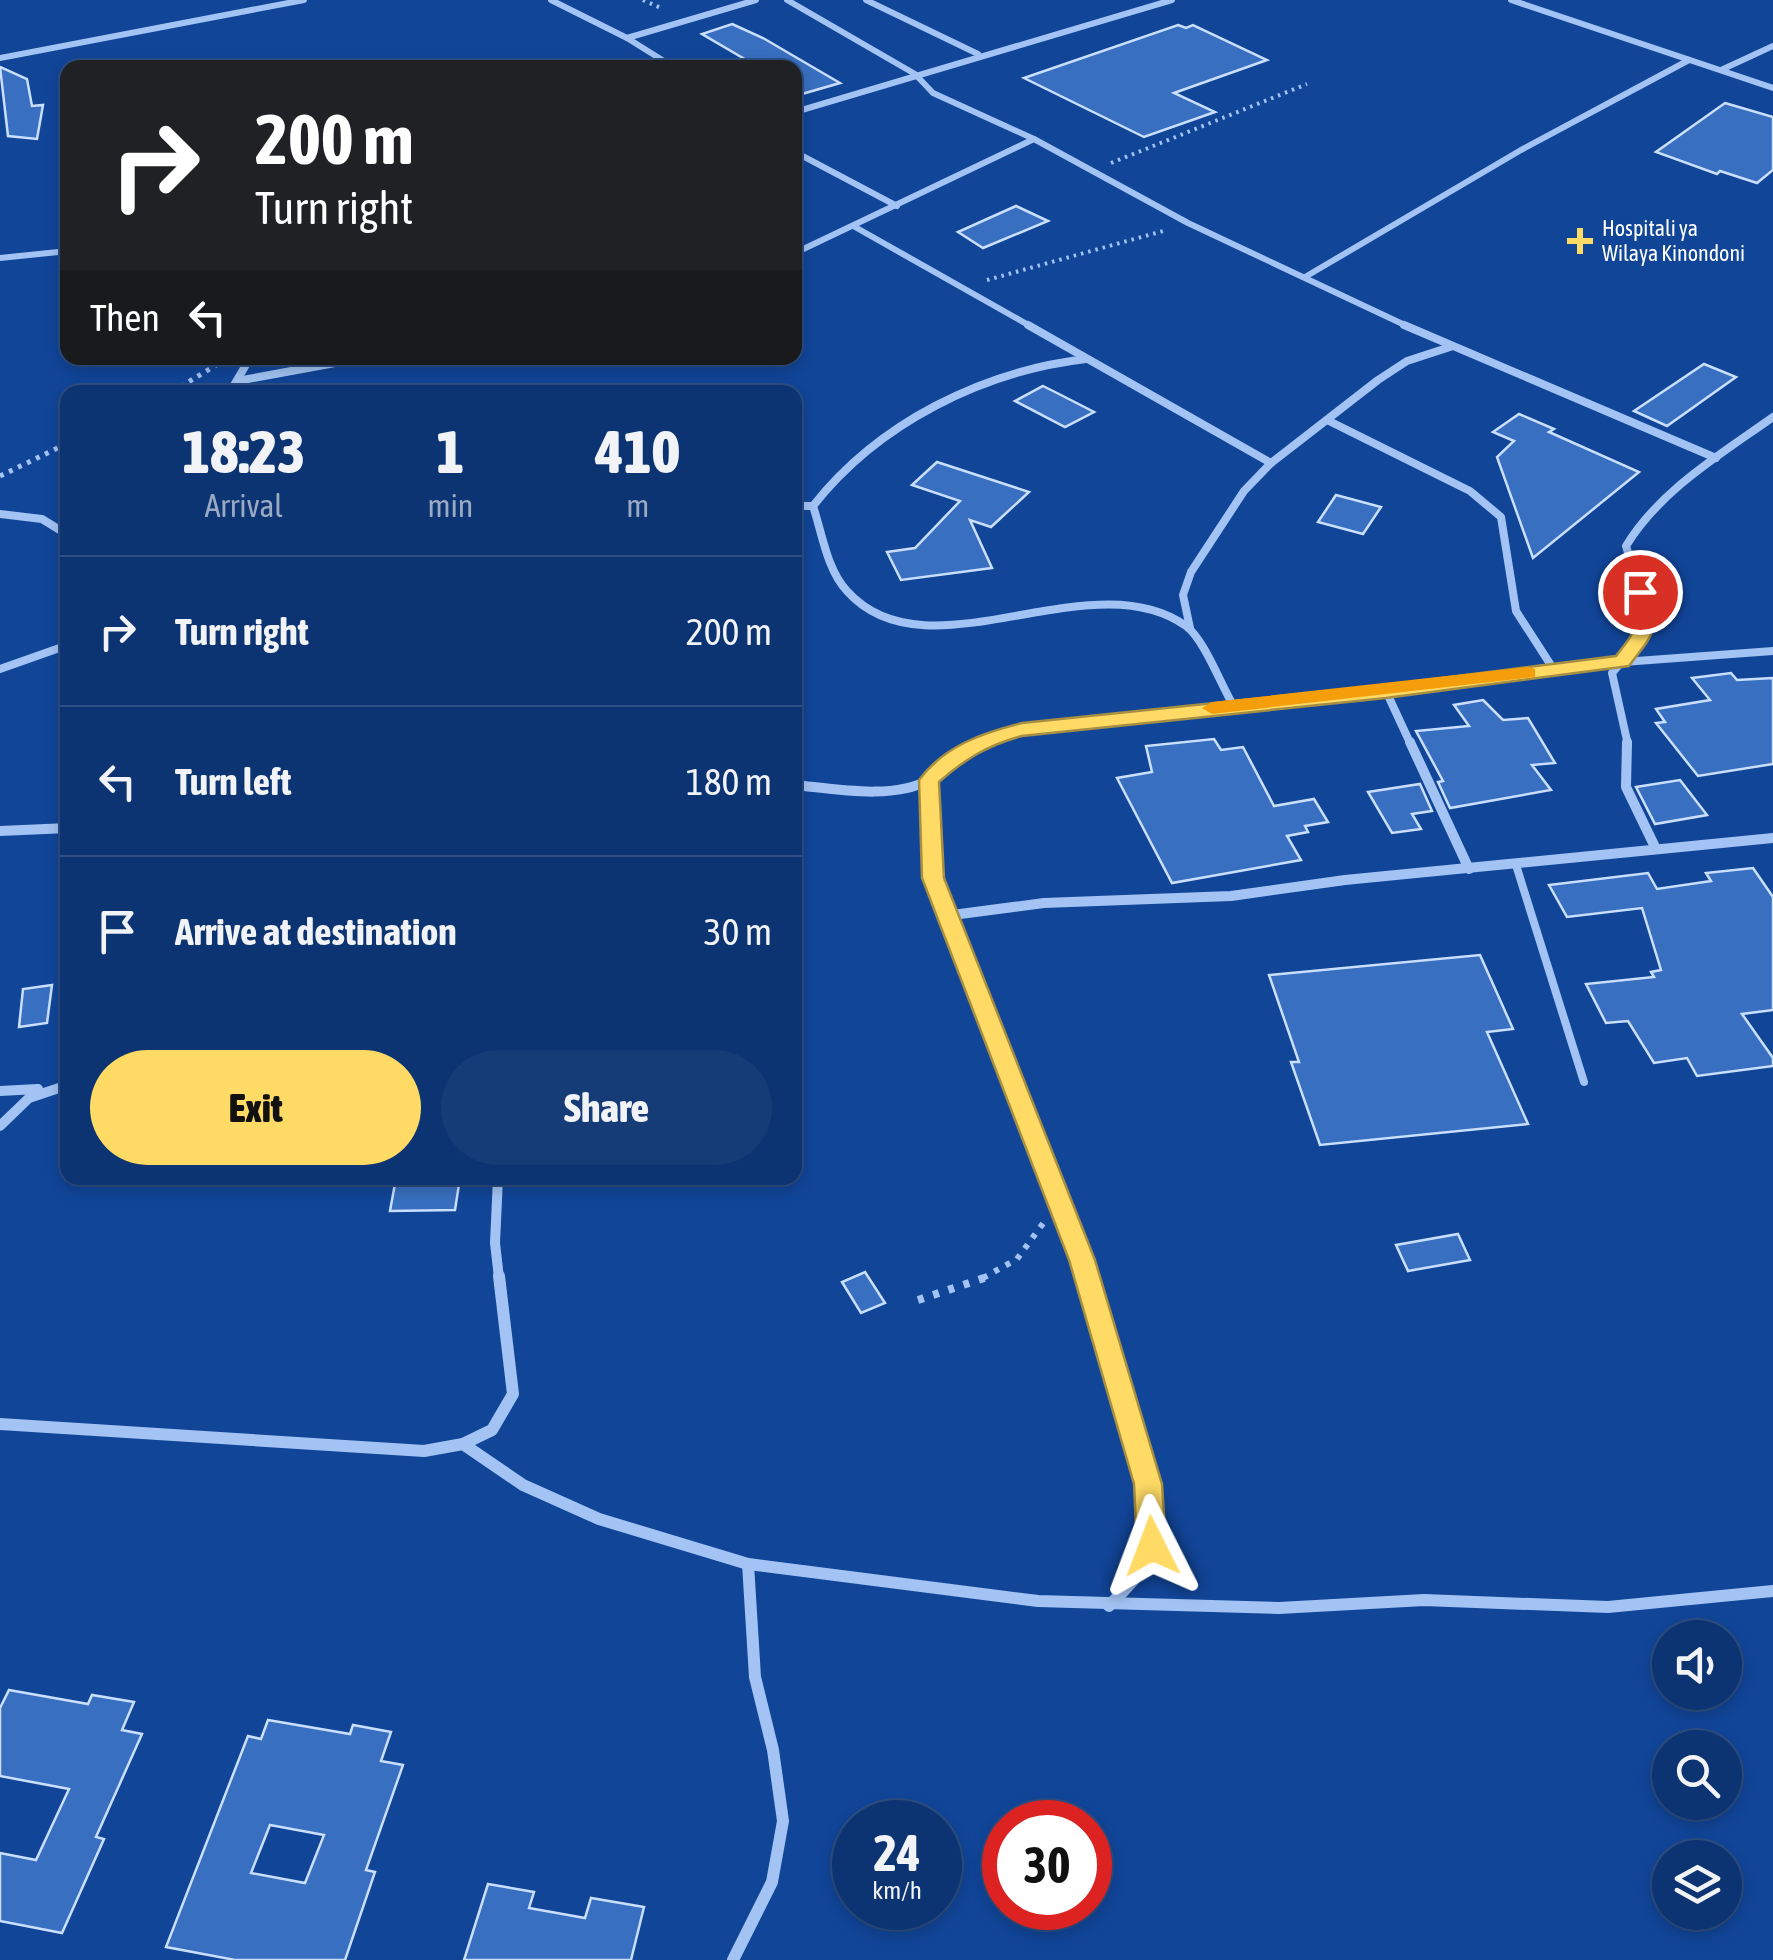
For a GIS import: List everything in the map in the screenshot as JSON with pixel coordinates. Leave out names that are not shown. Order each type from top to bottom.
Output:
[{"type":"street","points":[[0,58],[304,0]]},
{"type":"street","points":[[551,0],[662,60]]},
{"type":"street","points":[[627,38],[756,0]]},
{"type":"street","points":[[787,0],[915,74],[933,93],[1034,139],[1188,224],[1450,347],[1716,458]]},
{"type":"street","points":[[866,0],[978,54]]},
{"type":"street","points":[[802,110],[978,54],[1172,0]]},
{"type":"street","points":[[1511,0],[1773,88]]},
{"type":"street","points":[[1720,70],[1773,46]]},
{"type":"street","points":[[1305,277],[1521,150],[1690,60]]},
{"type":"street","points":[[802,250],[1034,139]]},
{"type":"street","points":[[802,156],[897,206]]},
{"type":"street","points":[[854,227],[1270,462]]},
{"type":"street","points":[[0,258],[60,252]]},
{"type":"street","points":[[1233,705],[1190,628],[1184,594],[1191,572],[1244,491],[1270,462],[1406,361],[1450,347]]},
{"type":"street","points":[[814,506],[824,488],[868,452],[993,378],[1036,365],[1086,358]]},
{"type":"street","points":[[234,385],[246,365]]},
{"type":"street","points":[[236,381],[324,365]]},
{"type":"street","points":[[1655,847],[1626,788],[1632,762],[1612,673],[1646,630],[1648,616],[1626,546],[1634,529],[1716,458],[1773,417]]},
{"type":"street","points":[[1329,421],[1470,491],[1502,517],[1516,611],[1554,670]]},
{"type":"street","points":[[802,506],[814,506]]},
{"type":"street","points":[[814,506],[847,591],[878,617],[898,624],[1095,605],[1148,610],[1190,628]]},
{"type":"street","points":[[0,514],[42,520],[60,530]]},
{"type":"street","points":[[0,669],[60,649]]},
{"type":"street","points":[[802,786],[851,790],[898,788],[929,780],[956,755],[990,738],[1022,729],[1386,692],[1622,662],[1773,651]]},
{"type":"street","points":[[1386,692],[1468,869]]},
{"type":"street","points":[[929,780],[933,878],[1082,1260],[1148,1484],[1152,1546],[1144,1568],[1109,1606]]},
{"type":"street","points":[[0,831],[60,828]]},
{"type":"street","points":[[945,916],[1044,904],[1231,896],[1345,880],[1773,838]]},
{"type":"street","points":[[0,1091],[60,1086]]},
{"type":"street","points":[[0,1126],[11,1110],[39,1090]]},
{"type":"street","points":[[0,1424],[424,1451],[462,1444],[492,1430],[514,1394],[495,1243],[498,1185]]},
{"type":"street","points":[[462,1444],[523,1484],[599,1519],[748,1564],[1109,1606],[1279,1608],[1424,1600],[1608,1607],[1773,1590]]},
{"type":"street","points":[[732,1960],[772,1882],[783,1820],[773,1750],[755,1677],[748,1564]]},
{"type":"lane","points":[[1516,866],[1584,1082]]},
{"type":"path","points":[[1092,171],[1307,84]]},
{"type":"path","points":[[958,288],[1188,224]]},
{"type":"path","points":[[182,385],[214,365]]},
{"type":"path","points":[[0,476],[60,447]]},
{"type":"path","points":[[918,1300],[994,1275],[1017,1259],[1061,1202]]},
{"type":"building","points":[[732,24],[801,60],[746,60],[702,34]]},
{"type":"building","points":[[1178,25],[1193,25],[1267,60],[1174,93],[1215,112],[1144,137],[1024,78]]},
{"type":"building","points":[[802,61],[840,83],[802,94]]},
{"type":"building","points":[[0,67],[27,79],[32,106],[43,105],[37,139],[8,136]]},
{"type":"building","points":[[1725,103],[1773,117],[1773,170],[1757,183],[1720,171],[1717,174],[1656,152]]},
{"type":"building","points":[[1016,206],[1048,221],[983,248],[958,232]]},
{"type":"building","points":[[1704,364],[1736,377],[1667,426],[1634,411]]},
{"type":"building","points":[[1043,386],[1094,412],[1065,427],[1015,401]]},
{"type":"building","points":[[1519,414],[1554,429],[1549,432],[1639,472],[1533,558],[1497,457],[1514,441],[1493,432]]},
{"type":"building","points":[[937,462],[1029,492],[991,527],[970,520],[992,568],[901,580],[887,552],[915,548],[960,501],[912,485]]},
{"type":"building","points":[[1336,495],[1381,507],[1363,534],[1318,522]]},
{"type":"building","points":[[1731,673],[1737,680],[1773,678],[1773,764],[1698,776],[1656,723],[1665,722],[1656,709],[1710,700],[1692,678]]},
{"type":"building","points":[[1483,700],[1503,720],[1528,718],[1555,763],[1532,765],[1551,790],[1450,808],[1438,782],[1443,781],[1416,731],[1469,726],[1454,705]]},
{"type":"building","points":[[1214,739],[1221,750],[1243,747],[1274,806],[1314,799],[1328,822],[1305,826],[1308,832],[1287,836],[1301,860],[1172,883],[1117,778],[1152,772],[1146,746]]},
{"type":"building","points":[[1680,780],[1707,815],[1655,824],[1636,787]]},
{"type":"building","points":[[1420,784],[1432,811],[1412,814],[1421,829],[1392,833],[1368,792]]},
{"type":"building","points":[[1753,868],[1773,897],[1773,1010],[1742,1014],[1773,1058],[1773,1066],[1697,1076],[1687,1058],[1654,1063],[1628,1021],[1606,1023],[1586,984],[1654,977],[1651,972],[1661,970],[1642,908],[1567,917],[1549,885],[1648,873],[1657,889],[1711,881],[1706,873]]},
{"type":"building","points":[[1480,955],[1513,1029],[1487,1032],[1528,1124],[1320,1145],[1291,1062],[1299,1062],[1269,975]]},
{"type":"building","points":[[52,985],[47,1023],[19,1027],[23,989]]},
{"type":"building","points":[[395,1185],[459,1185],[455,1210],[390,1211]]},
{"type":"building","points":[[1458,1234],[1470,1260],[1408,1271],[1396,1245]]},
{"type":"building","points":[[865,1272],[885,1303],[861,1313],[842,1282]]},
{"type":"building","points":[[9,1690],[88,1704],[92,1695],[134,1702],[122,1730],[142,1734],[96,1837],[104,1839],[62,1933],[0,1921],[0,1853],[36,1860],[69,1789],[0,1776],[0,1708]]},
{"type":"building","points":[[268,1720],[350,1734],[353,1725],[391,1732],[381,1761],[403,1765],[366,1870],[375,1872],[345,1960],[235,1960],[166,1947],[248,1736],[261,1739]],"holes":[[[270,1825],[324,1835],[305,1883],[251,1873]]]},
{"type":"building","points":[[488,1884],[534,1892],[529,1908],[585,1918],[591,1898],[644,1907],[631,1960],[464,1960]]},
{"type":"slow traffic","points":[[1212,708],[1386,692],[1529,673]]},
{"type":"place","name":"Hospitali ya Wilaya Kinondoni","points":[[1580,241]]},
{"type":"route","points":[[1152,1546],[1148,1484],[1082,1260],[933,878],[929,780],[956,755],[990,738],[1022,729],[1386,692],[1622,662],[1646,630],[1648,616],[1640,592]]}]
